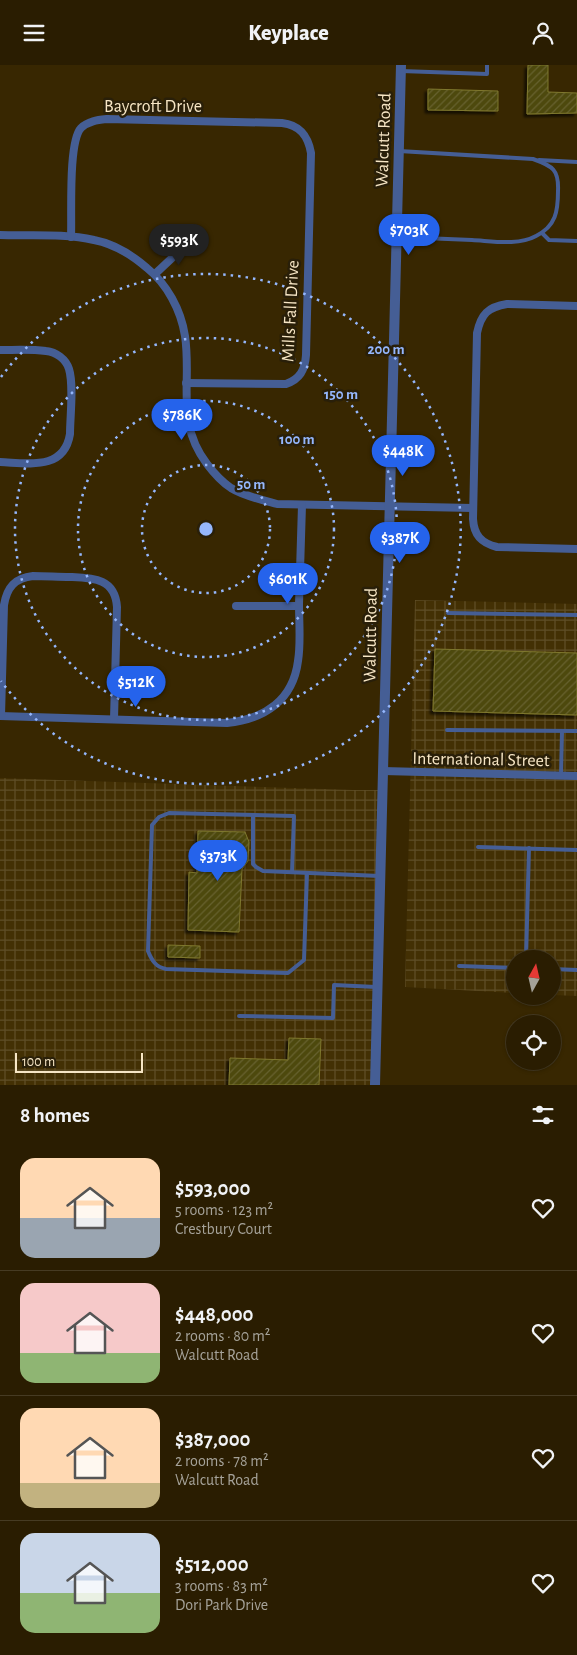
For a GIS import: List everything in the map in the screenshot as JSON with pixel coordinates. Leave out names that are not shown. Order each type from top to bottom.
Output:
[{"type":"street","name":"Walcutt Road","points":[[375,1085],[401,68]]},
{"type":"street","name":"Baycroft Drive","points":[[71,237],[74,147],[78,133],[89,123],[107,119],[282,123],[294,126],[304,133]]},
{"type":"street","name":"Mills Fall Drive","points":[[186,383],[286,384],[300,376],[303,370],[306,355],[311,153],[310,144],[304,133]]},
{"type":"street","points":[[0,235],[71,237],[95,240],[117,247],[137,259],[155,274],[170,294],[180,315],[185,335],[187,358],[186,403],[189,428],[197,451],[212,470],[230,487],[254,498],[277,504],[473,508]]},
{"type":"street","points":[[155,274],[189,242]]},
{"type":"street","points":[[577,306],[507,304],[496,306],[486,312],[480,321],[477,333],[473,508],[474,532],[487,545],[497,547],[577,549]]},
{"type":"street","points":[[0,350],[48,351],[64,360],[69,368],[71,380],[70,435],[62,453],[49,462],[0,462]]},
{"type":"street","points":[[114,719],[116,600],[110,587],[92,578],[34,576],[21,578],[11,585],[6,594],[4,605],[1,716],[228,723],[252,719],[274,707],[291,686],[296,673],[298,660],[302,505]]},
{"type":"street","points":[[236,606],[299,606]]},
{"type":"street","name":"International Street","points":[[383,771],[577,776]]},
{"type":"lane","points":[[401,68],[487,74],[487,65]]},
{"type":"lane","points":[[399,151],[577,162]]},
{"type":"lane","points":[[397,237],[513,241],[535,237],[542,233],[549,226],[558,210],[559,178],[553,169],[533,159]]},
{"type":"lane","points":[[542,233],[550,240],[577,241]]},
{"type":"lane","points":[[448,613],[577,615]]},
{"type":"lane","points":[[447,730],[577,731]]},
{"type":"lane","points":[[561,775],[562,731]]},
{"type":"lane","points":[[292,872],[294,816],[169,813],[159,817],[152,825],[148,951],[152,960],[158,967],[288,973],[304,960],[307,873]]},
{"type":"lane","points":[[253,815],[253,864],[263,871],[380,876]]},
{"type":"lane","points":[[478,847],[577,850]]},
{"type":"lane","points":[[526,950],[529,848]]},
{"type":"lane","points":[[459,966],[506,968]]},
{"type":"lane","points":[[561,969],[577,970]]},
{"type":"lane","points":[[239,1017],[333,1018],[334,985],[377,987]]},
{"type":"shaded area","points":[[415,600],[577,604],[577,996],[561,995],[561,950],[506,950],[506,993],[405,987]]},
{"type":"shaded area","points":[[0,778],[383,790],[375,1085],[0,1085]]},
{"type":"building","points":[[528,65],[548,65],[548,92],[577,93],[577,113],[527,114]]},
{"type":"building","points":[[428,89],[498,91],[498,111],[428,110]]},
{"type":"building","points":[[435,649],[577,653],[577,715],[433,711]]},
{"type":"building","points":[[198,831],[245,832],[249,842],[248,861],[242,869],[239,932],[188,930],[189,872],[197,873]]},
{"type":"building","points":[[168,945],[200,946],[200,958],[168,957]]},
{"type":"building","points":[[289,1038],[321,1039],[319,1085],[229,1085],[230,1058],[288,1060]]}]
